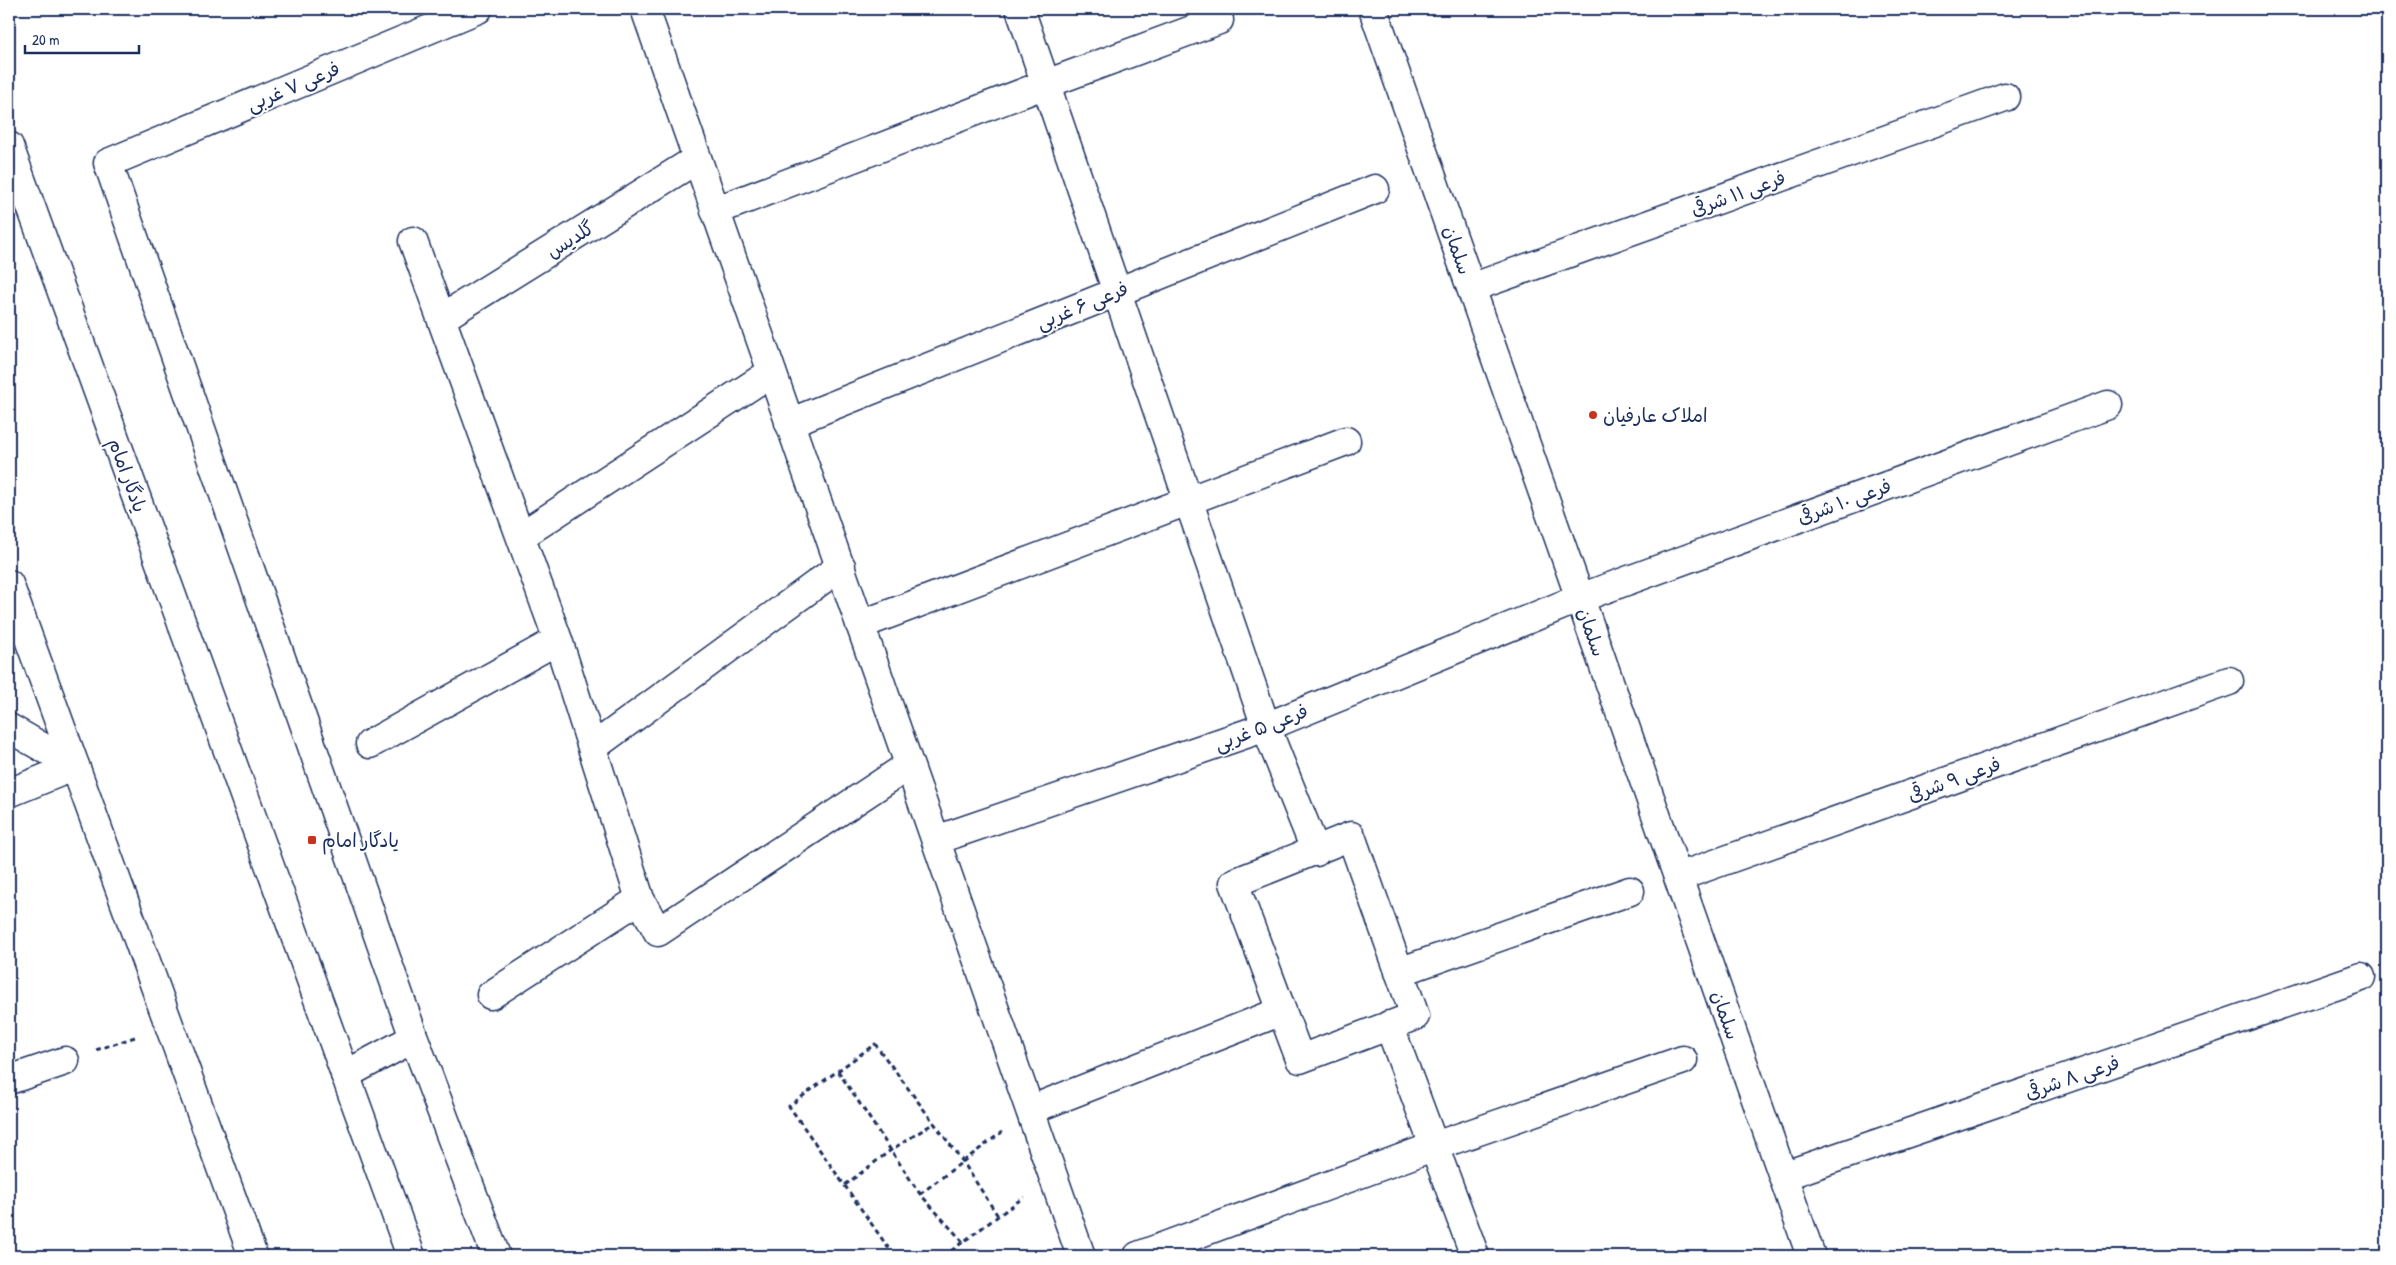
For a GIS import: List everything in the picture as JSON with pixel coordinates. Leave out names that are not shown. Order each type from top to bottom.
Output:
[{"type":"street","name":"فرعی ۷ غربی","points":[[414,1038],[108,163],[478,9]]},
{"type":"street","points":[[645,9],[1081,1256]]},
{"type":"street","points":[[1020,9],[1266,727],[1316,852]]},
{"type":"street","name":"سلمان","points":[[1373,9],[1811,1256]]},
{"type":"street","points":[[716,210],[1219,20]]},
{"type":"street","name":"فرعی ۱۱ شرقی","points":[[1471,288],[2005,97]]},
{"type":"street","name":"یادگار امام","points":[[9,146],[411,1256]]},
{"type":"street","name":"گلدیس","points":[[442,318],[697,159]]},
{"type":"street","name":"فرعی ۶ غربی","points":[[789,422],[1375,189]]},
{"type":"street","points":[[413,241],[558,640],[640,899],[658,932],[909,765]]},
{"type":"street","points":[[521,536],[772,372]]},
{"type":"street","name":"فرعی ۱۰ شرقی","points":[[1580,598],[2108,405]]},
{"type":"street","points":[[860,626],[1346,441]]},
{"type":"street","points":[[592,748],[841,566]]},
{"type":"street","points":[[9,584],[253,1256]]},
{"type":"street","name":"فرعی ۵ غربی","points":[[936,840],[1266,727],[1580,598]]},
{"type":"street","points":[[370,744],[558,640]]},
{"type":"street","name":"فرعی ۹ شرقی","points":[[1678,877],[2229,681]]},
{"type":"street","points":[[9,728],[75,766]]},
{"type":"street","points":[[9,793],[75,766]]},
{"type":"street","points":[[1351,836],[1399,972],[1415,1016],[1300,1059],[1234,882],[1316,852],[1351,836]]},
{"type":"street","points":[[1399,972],[1630,891]]},
{"type":"street","points":[[491,994],[640,899]]},
{"type":"street","name":"فرعی ۸ شرقی","points":[[1783,1176],[2361,978]]},
{"type":"street","points":[[1030,1110],[1282,1011]]},
{"type":"street","points":[[1389,1025],[1475,1256]]},
{"type":"street","points":[[345,1074],[414,1038],[496,1256]]},
{"type":"street","points":[[1138,1256],[1435,1146],[1683,1060]]},
{"type":"street","points":[[9,1080],[65,1061]]},
{"type":"path","points":[[65,1061],[169,1025]]},
{"type":"path","points":[[894,1256],[789,1106],[875,1044],[962,1162],[998,1216]]},
{"type":"path","points":[[838,1071],[920,1194],[963,1242]]},
{"type":"path","points":[[920,1194],[1030,1110]]},
{"type":"path","points":[[844,1185],[891,1150],[934,1123]]},
{"type":"path","points":[[944,1256],[1053,1176]]},
{"type":"place","name":"املاک عارفیان","points":[[1593,415]]},
{"type":"place","name":"یادگار امام","points":[[312,840]]}]
